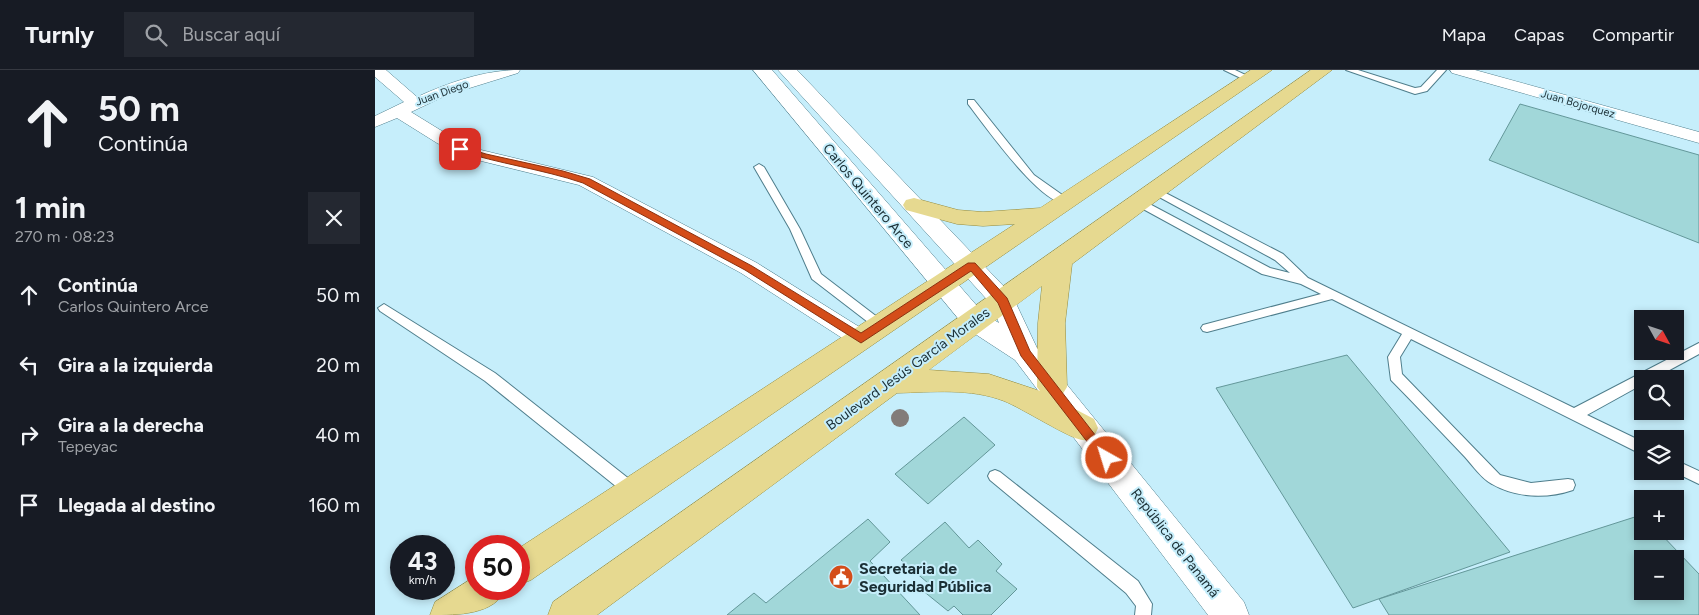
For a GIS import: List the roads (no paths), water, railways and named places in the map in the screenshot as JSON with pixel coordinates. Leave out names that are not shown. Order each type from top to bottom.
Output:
[{"type":"main road","name":"Carlos Quintero Arce","points":[[762,70],[975,321]]},
{"type":"main road","name":"Carlos Quintero Arce","points":[[787,70],[1003,301]]},
{"type":"main road","name":"Boulevard Jesús García Morales","points":[[566,615],[1323,70]]},
{"type":"main road","points":[[530,561],[972,266],[1043,214],[1257,74]]},
{"type":"main road","points":[[809,126],[832,118]]},
{"type":"main road","points":[[914,205],[957,217],[983,220],[1043,214]]},
{"type":"main road","points":[[1052,387],[1051,316],[1060,260]]},
{"type":"main road","name":"República de Panamá","points":[[1003,301],[1025,353],[1179,546],[1231,615]]},
{"type":"main road","name":"República de Panamá","points":[[975,321],[1025,353]]},
{"type":"main road","points":[[891,382],[952,381],[1003,389],[1036,403],[1083,428]]},
{"type":"main road","points":[[448,615],[471,600]]},
{"type":"street","points":[[376,70],[406,107],[460,149],[484,157],[563,173],[586,181],[871,332]]},
{"type":"street","name":"Juan Diego","points":[[375,122],[406,107],[512,70]]},
{"type":"street","name":"Juan Bojorquez","points":[[1458,70],[1699,138]]},
{"type":"lane","points":[[1228,70],[1257,74]]},
{"type":"lane","points":[[1350,70],[1415,92],[1425,89],[1442,70]]},
{"type":"lane","points":[[971,102],[1030,177],[1064,201]]},
{"type":"lane","points":[[759,167],[795,229],[805,257],[816,276],[871,332]]},
{"type":"lane","points":[[1146,196],[1266,271],[1305,281],[1634,445]]},
{"type":"lane","points":[[1146,196],[1279,257],[1305,281]]},
{"type":"lane","points":[[1207,328],[1333,295]]},
{"type":"lane","points":[[384,308],[490,377],[633,491]]},
{"type":"lane","points":[[1409,333],[1394,357],[1396,376],[1495,479],[1516,488],[1538,491],[1567,484]]},
{"type":"lane","points":[[1574,415],[1699,348]]},
{"type":"lane","points":[[1684,470],[1699,478]]},
{"type":"lane","points":[[995,476],[1132,586],[1144,604],[1143,615]]},
{"type":"place","name":"Secretaria de Seguridad Pública","points":[[841,577]]}]
